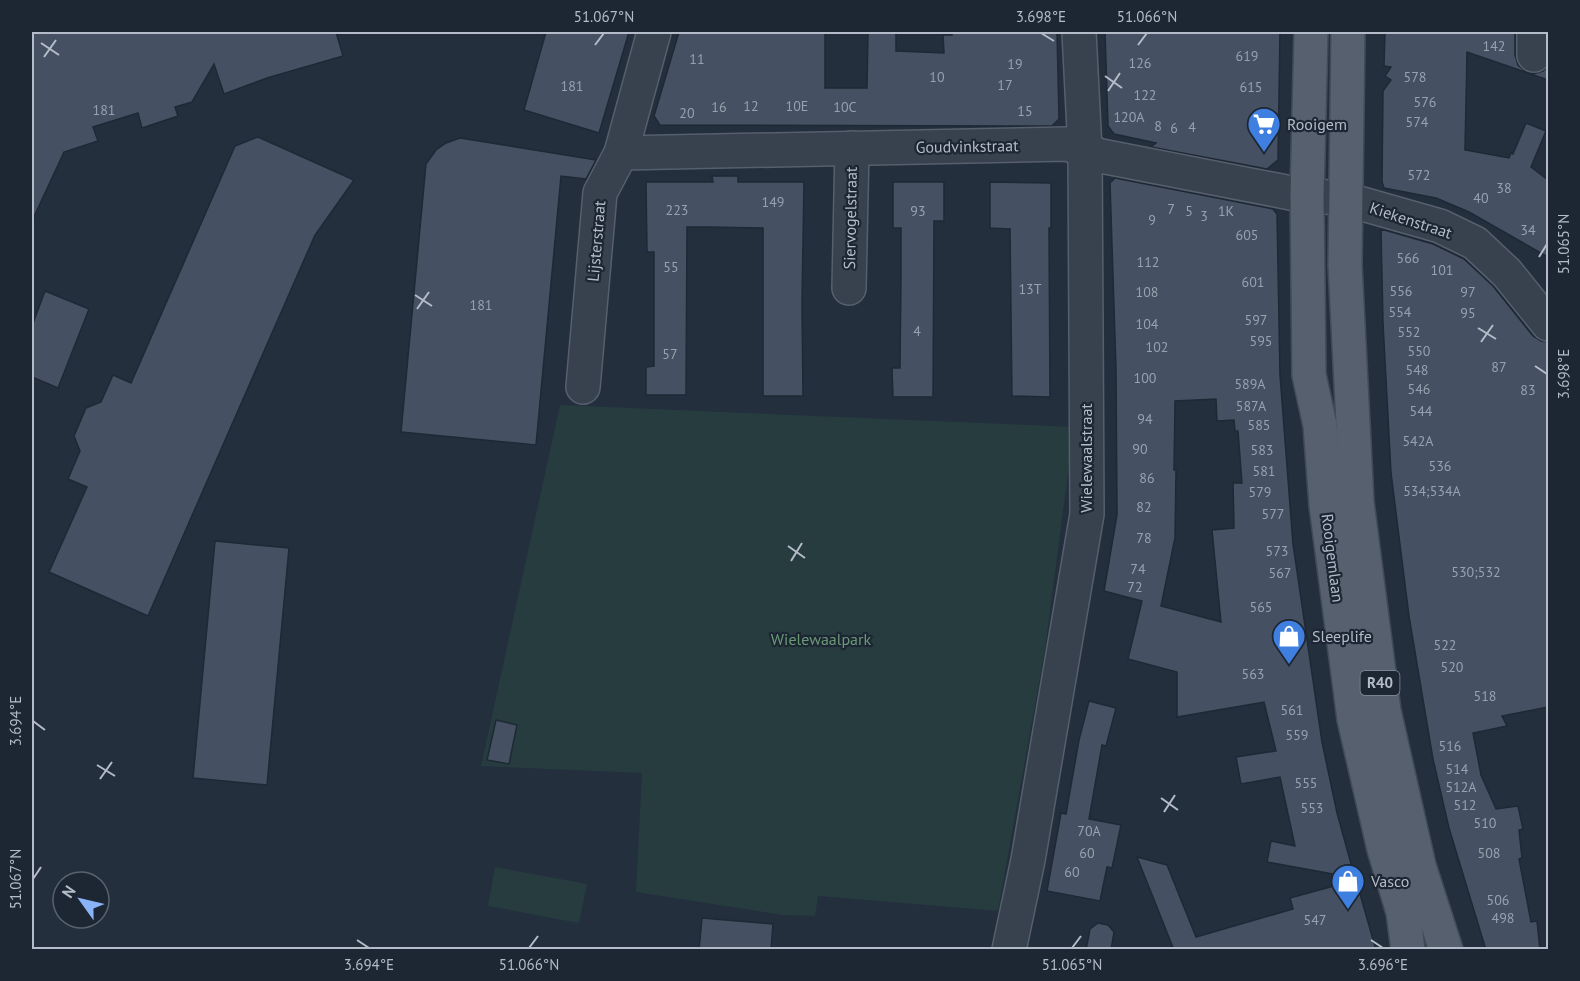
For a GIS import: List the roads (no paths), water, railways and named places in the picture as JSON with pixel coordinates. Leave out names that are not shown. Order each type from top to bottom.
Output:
[{"type":"main road","name":"Rooigemlaan","points":[[1311,32],[1307,196],[1310,375],[1320,425],[1326,505],[1354,718],[1384,849],[1403,912],[1408,950]]},
{"type":"main road","name":"Rooigemlaan","points":[[1348,32],[1345,199],[1350,399],[1357,502],[1384,711],[1419,866],[1446,950]]},
{"type":"street","name":"Lijsterstraat","points":[[583,387],[600,193],[621,153],[654,32]]},
{"type":"street","name":"Wielewaalstraat","points":[[1009,950],[1030,848],[1087,514],[1085,150],[1079,32]]},
{"type":"street","name":"Goudvinkstraat","points":[[621,153],[1067,144],[1101,156],[1307,196]]},
{"type":"street","name":"Siervogelstraat","points":[[849,288],[852,148]]},
{"type":"street","points":[[1307,196],[1345,199]]},
{"type":"street","name":"Kiekenstraat","points":[[1345,199],[1440,226],[1475,243],[1507,273],[1548,324]]},
{"type":"place","name":"Rooigem","points":[[1264,153]]},
{"type":"place","name":"Sleeplife","points":[[1289,665]]},
{"type":"place","name":"Vasco","points":[[1348,910]]},
{"type":"park label","name":"Wielewaalpark","points":[[821,639]]}]
